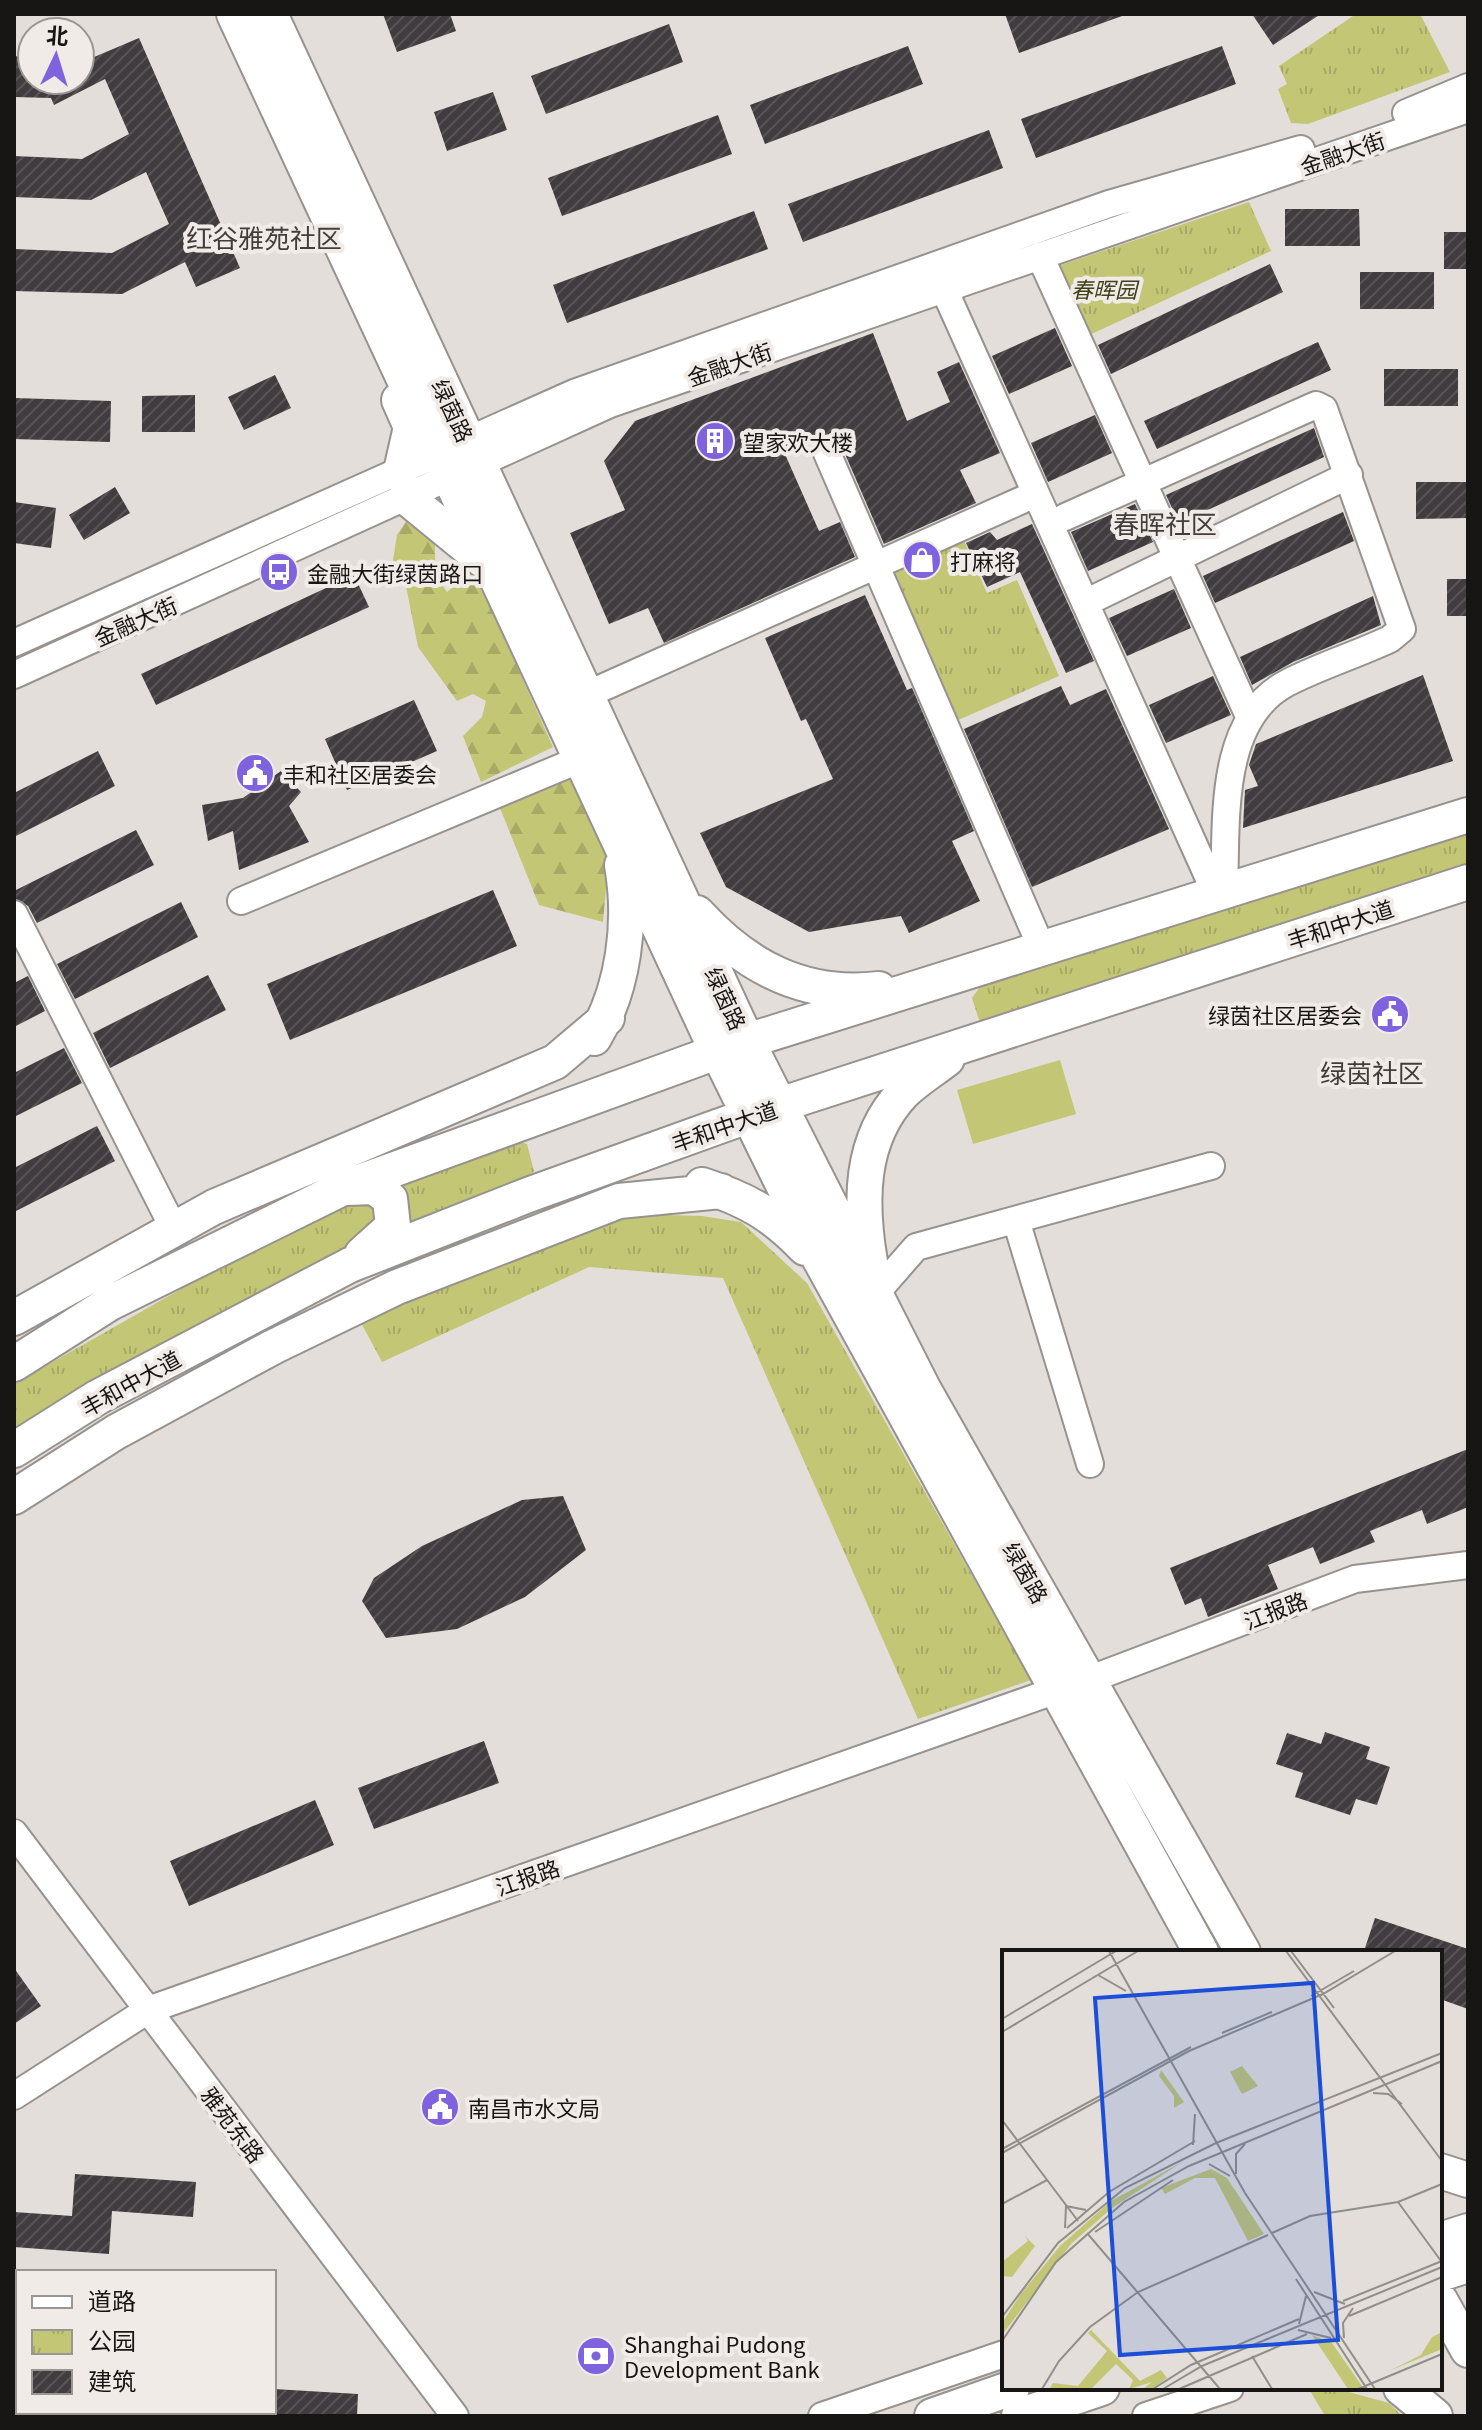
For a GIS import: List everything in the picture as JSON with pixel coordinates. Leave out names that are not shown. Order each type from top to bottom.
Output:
[{"type":"main road","name":"绿茵路","points":[[234,14],[373,313],[459,459],[586,695],[678,892],[732,1047]]},
{"type":"main road","name":"绿茵路","points":[[270,14],[459,459],[491,567],[617,837],[764,1110],[875,1294],[1073,1685],[1200,1950]]},
{"type":"main road","points":[[373,313],[374,341],[411,427],[404,484],[491,567]]},
{"type":"main road","points":[[14,1364],[110,1303],[343,1188],[732,1047],[1468,815]]},
{"type":"main road","points":[[504,1130],[583,1056],[607,1018],[621,969],[625,925],[626,886],[617,837]]},
{"type":"main road","name":"丰和中大道","points":[[14,1450],[98,1397],[350,1265],[528,1195],[764,1110],[1468,882]]},
{"type":"main road","points":[[678,892],[743,957],[774,975],[797,983],[857,991],[941,981]]},
{"type":"main road","points":[[14,1318],[174,1229],[274,1179],[555,1062],[607,1018]]},
{"type":"main road","points":[[875,1294],[863,1221],[865,1169],[879,1126],[903,1093],[964,1045]]},
{"type":"main road","name":"绿茵路","points":[[764,1110],[827,1271],[1073,1685],[1242,1950]]},
{"type":"main road","points":[[528,1195],[634,1180],[696,1182],[747,1200],[780,1222],[827,1271]]},
{"type":"main road","points":[[343,1188],[374,1187],[390,1199],[393,1226],[350,1265]]},
{"type":"main road","points":[[14,1497],[116,1432],[273,1347],[397,1287],[619,1201],[721,1191]]},
{"type":"main road","points":[[1442,2239],[1468,2231]]},
{"type":"main road","points":[[1442,2273],[1468,2265]]},
{"type":"main road","points":[[1442,2304],[1468,2350]]},
{"type":"main road","points":[[1442,2389],[1457,2416]]},
{"type":"main road","points":[[932,2416],[1006,2390]]},
{"type":"main road","points":[[1019,2416],[1096,2390]]},
{"type":"main road","points":[[1403,2390],[1435,2416]]},
{"type":"street","name":"金融大街","points":[[14,675],[459,459],[605,383],[1109,204],[1335,139],[1468,87]]},
{"type":"street","name":"金融大街","points":[[459,459],[610,404],[1468,109]]},
{"type":"street","points":[[1040,256],[1249,716]]},
{"type":"street","points":[[953,286],[948,298],[1220,893]]},
{"type":"street","points":[[1065,517],[1316,405],[1324,409],[1402,629],[1390,639],[1286,683],[1262,700],[1249,716],[1238,740],[1220,893]]},
{"type":"street","points":[[827,453],[1042,949]]},
{"type":"street","points":[[1085,603],[1349,475]]},
{"type":"street","name":"金融大街","points":[[14,643],[404,484]]},
{"type":"street","points":[[586,695],[1022,500]]},
{"type":"street","points":[[241,901],[581,759]]},
{"type":"street","points":[[14,914],[174,1229]]},
{"type":"street","points":[[875,1294],[916,1247],[1211,1166]]},
{"type":"street","points":[[1016,1220],[1090,1464]]},
{"type":"street","name":"江报路","points":[[14,2096],[148,2010],[1073,1685],[1355,1579],[1468,1565]]},
{"type":"street","name":"雅苑东路","points":[[14,1833],[455,2416]]},
{"type":"street","points":[[822,2416],[1002,2355]]},
{"type":"street","points":[[1146,2416],[1224,2390]]},
{"type":"green space","points":[[1356,14],[1420,14],[1450,72],[1308,124],[1291,123],[1278,89],[1287,84],[1279,66]]},
{"type":"green space","name":"春晖园","points":[[1249,202],[1271,251],[1085,337],[1055,267]]},
{"type":"green space","points":[[409,517],[435,532],[435,574],[447,592],[474,570],[553,747],[481,782],[463,736],[482,717],[486,701],[473,694],[457,701],[418,647],[405,581],[393,560],[397,535]]},
{"type":"green space","points":[[960,532],[987,593],[1017,580],[1059,676],[949,724],[880,567]]},
{"type":"green space","points":[[574,773],[604,839],[608,865],[603,922],[539,905],[500,808]]},
{"type":"green space","points":[[1468,830],[1468,870],[990,1023],[979,1020],[972,998],[980,987]]},
{"type":"green space","points":[[1060,1060],[1076,1114],[973,1144],[957,1090]]},
{"type":"green space","points":[[517,1141],[527,1144],[534,1171],[528,1178],[290,1279],[162,1344],[14,1433],[14,1384],[218,1268],[377,1192]]},
{"type":"green space","points":[[631,1214],[702,1216],[741,1222],[807,1283],[1031,1680],[918,1719],[723,1278],[589,1267],[382,1362],[358,1317]]},
{"type":"green space","points":[[1310,2390],[1341,2390],[1389,2403],[1402,2416],[1325,2416]]},
{"type":"building","points":[[383,14],[450,14],[456,31],[397,52]]},
{"type":"building","points":[[1005,14],[1121,14],[1122,16],[1019,53]]},
{"type":"building","points":[[1252,14],[1321,14],[1273,45]]},
{"type":"building","points":[[669,24],[683,62],[546,114],[531,76]]},
{"type":"building","points":[[139,38],[240,268],[196,287],[185,262],[122,294],[14,291],[14,249],[112,253],[169,224],[146,172],[91,200],[14,197],[14,156],[82,159],[129,134],[105,79],[96,84],[96,56]]},
{"type":"building","points":[[908,46],[923,84],[765,144],[750,105]]},
{"type":"building","points":[[1222,46],[1236,84],[1036,158],[1021,119]]},
{"type":"building","points":[[14,56],[16,96],[72,96],[54,105],[51,98],[14,97]]},
{"type":"building","points":[[493,92],[507,130],[447,151],[434,112]]},
{"type":"building","points":[[718,115],[732,154],[562,216],[548,178]]},
{"type":"building","points":[[989,130],[1003,168],[803,242],[788,204]]},
{"type":"building","points":[[1285,209],[1359,209],[1360,246],[1285,246]]},
{"type":"building","points":[[754,211],[768,249],[567,323],[553,285]]},
{"type":"building","points":[[1444,232],[1468,232],[1468,269],[1444,269]]},
{"type":"building","points":[[1270,264],[1283,292],[1111,374],[1098,345]]},
{"type":"building","points":[[1360,272],[1434,272],[1434,309],[1360,309]]},
{"type":"building","points":[[1055,328],[1072,366],[1009,394],[992,356]]},
{"type":"building","points":[[873,333],[907,421],[950,402],[937,372],[959,362],[1000,453],[960,470],[976,503],[884,544],[842,447],[828,434],[784,452],[819,531],[840,522],[855,557],[664,643],[648,608],[609,624],[570,533],[625,510],[604,461],[635,421]]},
{"type":"building","points":[[1318,342],[1331,370],[1157,449],[1144,421]]},
{"type":"building","points":[[1384,369],[1458,369],[1458,406],[1384,406]]},
{"type":"building","points":[[275,375],[291,408],[244,430],[228,397]]},
{"type":"building","points":[[195,395],[195,432],[142,432],[142,396]]},
{"type":"building","points":[[14,398],[111,401],[110,442],[14,439]]},
{"type":"building","points":[[1095,415],[1112,453],[1048,482],[1031,443]]},
{"type":"building","points":[[1314,428],[1324,457],[1179,523],[1166,495]]},
{"type":"building","points":[[1416,482],[1468,482],[1468,518],[1416,519]]},
{"type":"building","points":[[115,487],[130,513],[84,540],[69,515]]},
{"type":"building","points":[[14,502],[56,508],[51,548],[14,543]]},
{"type":"building","points":[[1135,504],[1153,542],[1088,571],[1071,532]]},
{"type":"building","points":[[1343,512],[1354,541],[1215,603],[1203,576]]},
{"type":"building","points":[[1032,524],[1094,661],[1066,673],[1020,572],[987,587],[966,543],[990,532],[997,540]]},
{"type":"building","points":[[354,575],[369,607],[156,705],[141,674]]},
{"type":"building","points":[[1447,579],[1468,579],[1468,616],[1447,616]]},
{"type":"building","points":[[1174,589],[1191,628],[1127,656],[1109,618]]},
{"type":"building","points":[[865,595],[907,690],[912,688],[974,831],[952,841],[980,901],[909,933],[901,916],[809,932],[726,887],[700,833],[833,779],[806,719],[801,721],[765,638]]},
{"type":"building","points":[[1373,596],[1381,625],[1293,662],[1252,685],[1240,657]]},
{"type":"building","points":[[1423,675],[1453,761],[1243,828],[1245,790],[1258,786],[1249,765],[1256,744]]},
{"type":"building","points":[[1213,676],[1231,715],[1166,743],[1149,705]]},
{"type":"building","points":[[1061,686],[1070,705],[1106,689],[1169,829],[1032,887],[964,729]]},
{"type":"building","points":[[414,700],[437,751],[347,790],[325,739]]},
{"type":"building","points":[[98,751],[115,786],[14,837],[14,793]]},
{"type":"building","points":[[281,771],[301,792],[289,806],[309,842],[239,870],[233,831],[208,841],[202,805],[243,798]]},
{"type":"building","points":[[136,830],[154,865],[37,923],[28,906],[14,898],[14,891]]},
{"type":"building","points":[[493,890],[517,946],[290,1040],[267,984]]},
{"type":"building","points":[[181,902],[198,937],[75,999],[57,964]]},
{"type":"building","points":[[208,975],[226,1010],[110,1068],[93,1033]]},
{"type":"building","points":[[28,976],[45,1011],[14,1027],[14,983]]},
{"type":"building","points":[[64,1048],[82,1083],[14,1117],[14,1073]]},
{"type":"building","points":[[97,1126],[115,1161],[14,1212],[14,1168]]},
{"type":"building","points":[[1468,1449],[1468,1507],[1427,1524],[1422,1510],[1370,1531],[1375,1542],[1320,1564],[1313,1547],[1268,1565],[1278,1589],[1208,1617],[1201,1598],[1185,1605],[1170,1568]]},
{"type":"building","points":[[563,1496],[586,1550],[525,1597],[457,1629],[386,1638],[362,1601],[374,1578],[422,1546],[522,1500]]},
{"type":"building","points":[[1325,1732],[1370,1747],[1366,1759],[1390,1767],[1377,1805],[1356,1799],[1350,1815],[1295,1797],[1303,1773],[1276,1764],[1287,1733],[1321,1744]]},
{"type":"building","points":[[484,1741],[499,1783],[374,1829],[358,1788]]},
{"type":"building","points":[[315,1800],[334,1845],[189,1906],[170,1861]]},
{"type":"building","points":[[1375,1918],[1468,1949],[1468,2009],[1442,2000],[1442,1950],[1365,1948]]},
{"type":"building","points":[[14,1968],[41,2006],[14,2024]]},
{"type":"building","points":[[75,2174],[196,2182],[193,2217],[112,2211],[109,2254],[14,2247],[14,2212],[72,2216]]},
{"type":"building","points":[[276,2389],[358,2394],[357,2416],[274,2416]]},
{"type":"place","name":"望家欢大楼","points":[[715,441]]},
{"type":"place","name":"打麻将","points":[[922,560]]},
{"type":"place","name":"金融大街绿茵路口","points":[[279,572]]},
{"type":"place","name":"丰和社区居委会","points":[[255,773]]},
{"type":"place","name":"绿茵社区居委会","points":[[1390,1014]]},
{"type":"place","name":"南昌市水文局","points":[[440,2107]]},
{"type":"place","name":"Shanghai Pudong Development Bank","points":[[596,2356]]},
{"type":"district","name":"红谷雅苑社区","points":[[264,236]]},
{"type":"district","name":"春晖社区","points":[[1165,522]]},
{"type":"district","name":"绿茵社区","points":[[1372,1071]]}]
